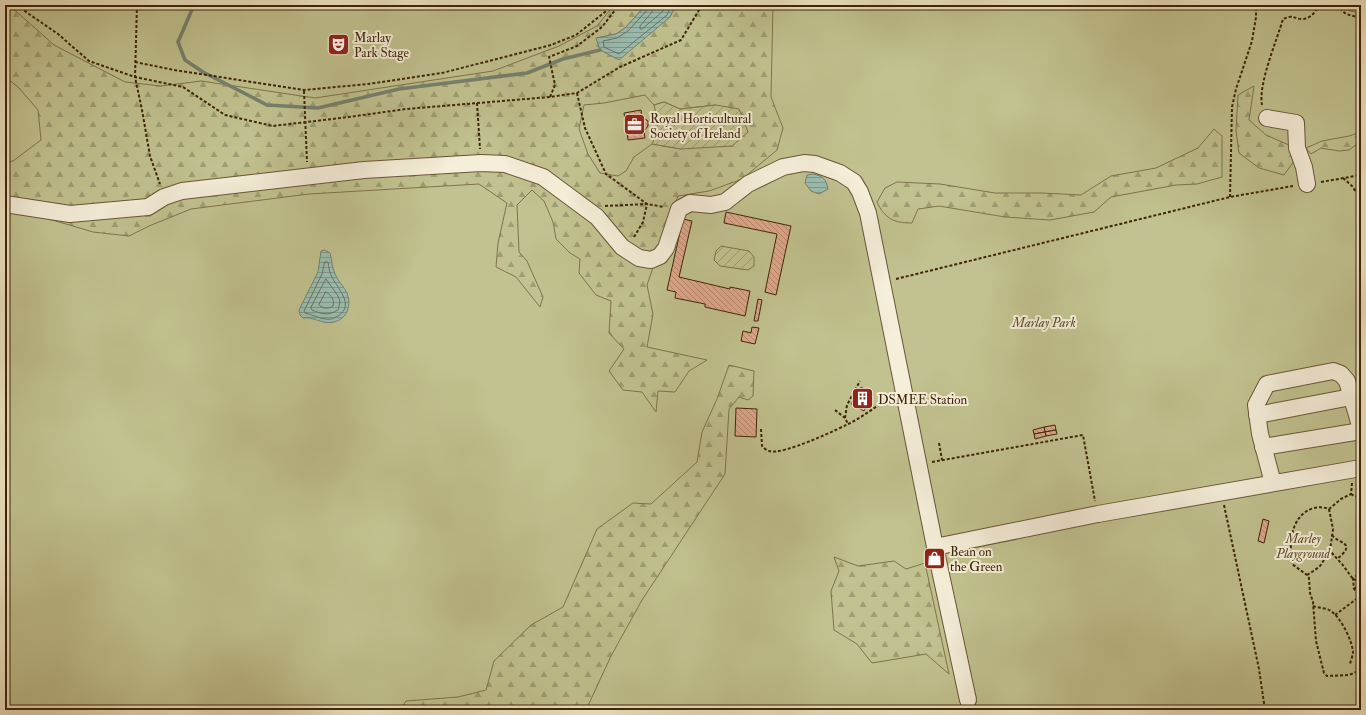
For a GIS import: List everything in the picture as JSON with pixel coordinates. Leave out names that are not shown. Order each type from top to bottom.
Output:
[{"type":"lane","points":[[1267,118],[1296,123],[1297,148],[1304,167],[1307,184]]},
{"type":"lane","points":[[5,204],[70,214],[148,207],[164,197],[182,192],[364,170],[481,162],[505,164],[543,177],[597,217],[622,247],[639,258],[651,260],[660,256],[666,248],[679,209],[690,203],[711,205],[725,202],[748,184],[783,167],[804,163],[815,164],[840,172],[854,182],[860,192],[868,213],[903,394],[968,700]]},
{"type":"lane","points":[[1263,446],[1361,430],[1347,381],[1341,374],[1333,371],[1267,384],[1256,405],[1263,446],[1273,483]]},
{"type":"lane","points":[[1257,415],[1351,398]]},
{"type":"lane","points":[[935,547],[1098,514],[1356,469]]},
{"type":"path","points":[[16,5],[58,34],[89,61],[135,77],[183,87],[226,116],[273,126],[406,109],[550,97],[577,93],[620,67],[681,40],[702,5]]},
{"type":"path","points":[[137,5],[135,77],[150,156],[164,197]]},
{"type":"path","points":[[135,62],[304,90],[368,84],[442,73],[551,45],[576,35],[605,12],[610,5]]},
{"type":"path","points":[[550,97],[555,85],[549,57],[577,46],[602,27],[619,5]]},
{"type":"path","points":[[1230,196],[1232,107],[1236,89],[1252,41],[1256,5]]},
{"type":"path","points":[[1267,118],[1262,103],[1262,89],[1283,19],[1290,16],[1302,20],[1308,18],[1313,15],[1319,5]]},
{"type":"path","points":[[1336,5],[1346,14],[1361,18]]},
{"type":"path","points":[[304,90],[308,177]]},
{"type":"path","points":[[577,93],[585,128],[606,174],[647,204]]},
{"type":"path","points":[[478,102],[481,162]]},
{"type":"path","points":[[882,282],[1230,196],[1361,175]]},
{"type":"path","points":[[1343,178],[1352,186],[1361,199]]},
{"type":"path","points":[[622,247],[634,238],[640,228],[647,204]]},
{"type":"path","points":[[602,206],[647,204],[679,209]]},
{"type":"path","points":[[845,418],[847,405],[860,381]]},
{"type":"path","points":[[761,429],[762,446],[770,452],[782,451],[848,424],[877,405],[903,394]]},
{"type":"path","points":[[835,410],[845,418],[848,424]]},
{"type":"path","points":[[918,464],[1083,435],[1098,514]]},
{"type":"path","points":[[939,443],[942,460]]},
{"type":"path","points":[[1351,494],[1352,474],[1356,469]]},
{"type":"path","points":[[1222,492],[1259,669],[1265,710]]},
{"type":"path","points":[[1351,494],[1361,497]]},
{"type":"path","points":[[1329,509],[1341,499],[1351,494]]},
{"type":"path","points":[[1329,509],[1321,507],[1308,510],[1296,521],[1291,540],[1292,564],[1309,578],[1316,641],[1324,673],[1327,676],[1349,675],[1361,670]]},
{"type":"path","points":[[1307,575],[1320,566],[1330,551],[1333,529],[1329,509]]},
{"type":"path","points":[[1332,534],[1334,538],[1343,542],[1346,548],[1337,559]]},
{"type":"path","points":[[1330,551],[1353,579],[1361,583],[1354,590]]},
{"type":"path","points":[[1353,579],[1361,571]]},
{"type":"path","points":[[1335,615],[1360,598],[1354,590],[1353,579]]},
{"type":"path","points":[[1313,606],[1331,610],[1341,621],[1352,646],[1353,653],[1350,664]]},
{"type":"green space","name":"Marlay Park","points":[[5,5],[1361,5],[1361,710],[5,710]]},
{"type":"green space","points":[[5,5],[9,5],[54,45],[125,82],[161,86],[201,81],[315,98],[493,71],[559,46],[597,26],[614,5],[646,5],[625,28],[616,34],[597,38],[600,50],[670,17],[676,5],[773,5],[771,97],[783,128],[777,150],[742,179],[709,191],[678,196],[647,285],[653,314],[647,347],[707,360],[689,371],[675,392],[658,391],[656,412],[642,392],[623,390],[609,371],[624,349],[609,333],[611,301],[596,295],[579,273],[580,259],[570,253],[556,239],[553,222],[544,201],[532,190],[517,205],[519,252],[527,261],[543,297],[540,307],[516,277],[496,267],[498,243],[507,203],[479,184],[309,194],[191,209],[129,236],[93,232],[32,214],[5,210],[5,162],[13,161],[41,140],[38,110],[19,88],[8,79],[8,65],[5,58]],"holes":[[[645,95],[654,105],[664,102],[680,109],[716,105],[681,149],[652,144],[634,157],[626,171],[618,176],[600,173],[588,154],[579,129],[584,105],[604,103]]]},
{"type":"green space","points":[[1339,5],[1361,5],[1361,13],[1350,11]]},
{"type":"green space","points":[[1254,86],[1249,120],[1266,135],[1291,146],[1294,161],[1284,175],[1259,168],[1239,153],[1236,131],[1238,95]]},
{"type":"green space","points":[[664,102],[680,109],[716,105],[739,109],[748,132],[732,146],[681,149],[652,144],[658,124],[654,105]]},
{"type":"green space","points":[[1214,129],[1222,136],[1222,177],[1197,184],[1176,185],[1111,197],[1094,212],[1050,220],[1005,217],[939,206],[918,209],[912,223],[906,223],[891,219],[883,212],[877,202],[885,188],[897,182],[940,184],[995,193],[1081,195],[1111,176],[1156,168],[1198,148]]},
{"type":"green space","points":[[1361,132],[1361,143],[1349,150],[1339,151],[1321,148],[1311,154],[1306,148],[1322,141]]},
{"type":"green space","points":[[721,246],[749,251],[754,257],[754,266],[748,270],[720,266],[714,260],[716,251]]},
{"type":"green space","points":[[729,365],[754,371],[753,396],[748,400],[739,397],[729,409],[725,474],[642,600],[611,656],[586,710],[400,710],[406,701],[458,697],[486,690],[494,661],[531,625],[563,607],[597,529],[633,503],[651,504],[697,462],[702,432],[717,399]]},
{"type":"green space","points":[[834,557],[858,566],[894,561],[906,569],[925,563],[949,674],[926,654],[872,663],[857,644],[834,630],[831,591],[839,571]]},
{"type":"water","points":[[646,5],[676,5],[670,17],[619,60],[600,50],[596,38],[616,34],[625,28]]},
{"type":"water","points":[[813,174],[824,178],[828,189],[819,194],[811,191],[805,183],[807,175]]},
{"type":"water","points":[[324,250],[330,253],[334,272],[347,293],[349,302],[349,307],[345,315],[342,318],[330,323],[310,318],[303,318],[300,315],[299,310],[318,272],[321,251]]},
{"type":"building","points":[[641,110],[642,118],[648,121],[648,126],[644,131],[645,138],[628,140],[624,113]]},
{"type":"building","points":[[726,212],[791,226],[776,295],[765,292],[777,234],[724,223]]},
{"type":"building","points":[[683,219],[692,221],[679,277],[730,289],[730,287],[750,291],[745,316],[705,307],[705,304],[675,298],[676,292],[667,290]]},
{"type":"building","points":[[758,299],[762,300],[758,321],[754,321]]},
{"type":"building","points":[[752,327],[759,328],[755,344],[741,341],[743,331],[751,333]]},
{"type":"building","name":"DSMEE Station","points":[[861,387],[873,394],[864,411],[851,404]]},
{"type":"building","points":[[736,408],[757,409],[756,437],[735,436]]},
{"type":"building","points":[[1055,425],[1056,430],[1045,432],[1044,427]]},
{"type":"building","points":[[1044,427],[1045,432],[1034,434],[1033,430]]},
{"type":"building","points":[[1056,430],[1057,434],[1046,436],[1045,432]]},
{"type":"building","points":[[1045,432],[1046,436],[1035,439],[1034,434]]},
{"type":"building","points":[[1263,519],[1269,521],[1264,543],[1258,541]]},
{"type":"waterway","points":[[194,5],[178,42],[185,60],[203,72],[267,105],[318,108],[399,89],[527,73],[563,59],[600,50]]},
{"type":"place","name":"Marlay Park Stage","points":[[338,44]]},
{"type":"place","name":"Royal Horticultural Society of Ireland","points":[[634,125]]},
{"type":"place","name":"DSMEE Station","points":[[862,399]]},
{"type":"place","name":"Bean on the Green","points":[[934,558]]},
{"type":"park label","name":"Marley Playground","points":[[1303,546]]}]
